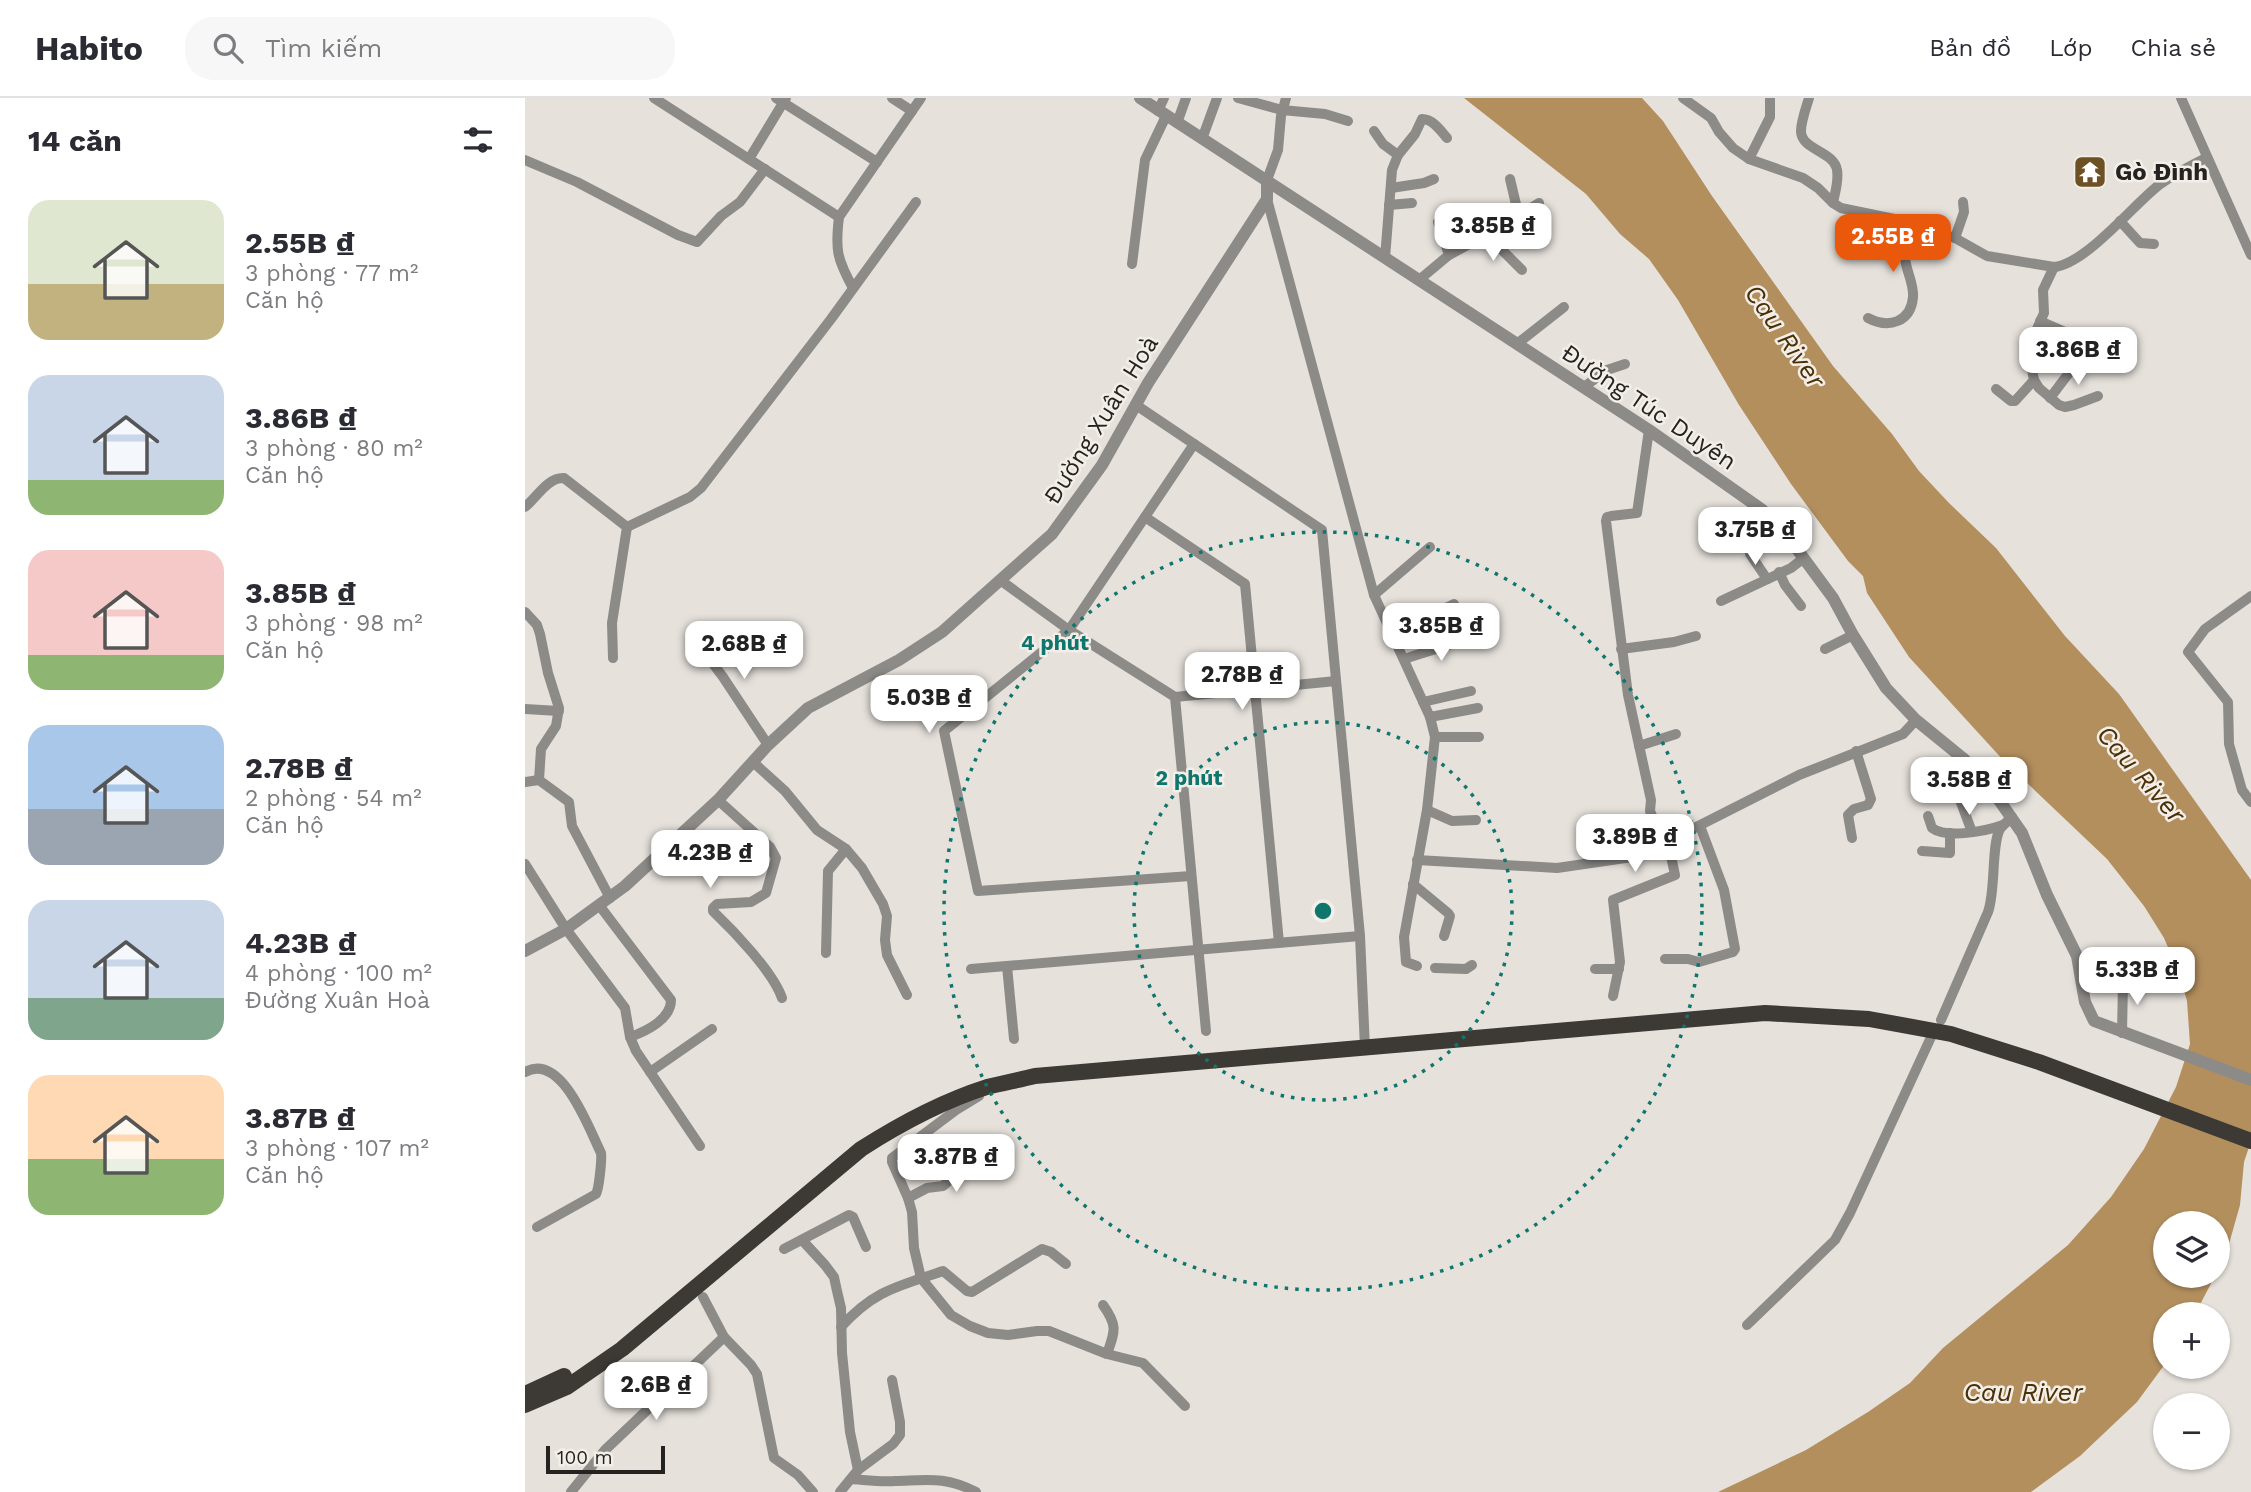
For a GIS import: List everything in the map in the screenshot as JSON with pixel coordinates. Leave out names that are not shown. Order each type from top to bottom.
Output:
[{"type":"highway","points":[[525,1405],[567,1387],[622,1349],[861,1149],[891,1130],[962,1096],[1035,1076],[1191,1063],[1365,1044],[1765,1013],[1869,1019],[1951,1034],[2079,1073],[2251,1133]]},
{"type":"highway","points":[[525,1394],[566,1376],[601,1352],[674,1295],[781,1201],[862,1140],[920,1106],[986,1080],[1044,1067],[1277,1045],[1365,1044]]},
{"type":"highway","points":[[2079,1073],[2251,1141]]},
{"type":"street","points":[[654,98],[839,217]]},
{"type":"street","points":[[892,98],[912,111]]},
{"type":"street","points":[[853,288],[840,264],[837,250],[839,217],[921,98]]},
{"type":"street","name":"Đường Túc Duyên","points":[[1140,98],[1649,430],[1769,515],[1833,598],[1886,688],[1916,720],[1965,760],[1992,790],[2008,821],[2031,852],[2047,895],[2077,956],[2088,1010],[2094,1021],[2251,1080]]},
{"type":"street","points":[[1164,98],[1167,117]]},
{"type":"street","points":[[1132,264],[1145,160],[1167,117],[1186,98]]},
{"type":"street","points":[[1202,139],[1217,98]]},
{"type":"street","points":[[1238,98],[1282,110],[1325,114],[1348,121]]},
{"type":"street","points":[[1286,98],[1282,110],[1278,150],[1267,180],[1267,199],[1374,595],[1430,717],[1435,737],[1427,810],[1403,941],[1406,962],[1417,966]]},
{"type":"street","points":[[1683,98],[1711,118],[1733,148],[1749,159],[1803,178],[1841,208],[1899,220],[1955,238],[1987,256],[2054,267],[2064,265],[2087,251],[2160,185],[2206,158]]},
{"type":"street","points":[[1749,159],[1770,117],[1770,98]]},
{"type":"street","points":[[1809,98],[1801,131],[1805,141],[1833,160],[1837,167],[1833,203]]},
{"type":"street","points":[[2181,98],[2251,256]]},
{"type":"street","points":[[749,159],[782,100],[877,162]]},
{"type":"street","points":[[1385,258],[1392,170],[1398,155],[1415,134],[1422,119],[1427,119],[1438,127],[1447,138]]},
{"type":"street","points":[[1374,131],[1383,144],[1398,155]]},
{"type":"street","points":[[525,160],[577,182],[697,242],[701,241],[721,216],[740,202],[765,169]]},
{"type":"street","points":[[1391,188],[1434,179]]},
{"type":"street","points":[[1510,179],[1519,217]]},
{"type":"street","name":"Đường Xuân Hoà","points":[[525,951],[566,929],[625,886],[718,800],[768,744],[808,708],[899,660],[942,632],[1052,534],[1103,466],[1136,405],[1267,199]]},
{"type":"street","points":[[627,527],[691,497],[701,488],[916,202]]},
{"type":"street","points":[[1955,238],[1964,212],[1963,202]]},
{"type":"street","points":[[1389,205],[1412,203]]},
{"type":"street","points":[[1419,280],[1448,255],[1519,217],[1539,203]]},
{"type":"street","points":[[1469,209],[1484,235],[1522,270]]},
{"type":"street","points":[[1868,318],[1876,322],[1892,323],[1905,318],[1909,313],[1913,293],[1899,220]]},
{"type":"street","points":[[2120,221],[2140,243],[2154,244]]},
{"type":"street","points":[[1438,222],[1448,255]]},
{"type":"street","points":[[2054,267],[2043,290],[2044,309],[2028,349],[2034,380],[2050,398],[2065,407],[2098,396]]},
{"type":"street","points":[[1518,344],[1564,307]]},
{"type":"street","points":[[2040,321],[2063,331]]},
{"type":"street","points":[[2050,398],[2081,357]]},
{"type":"street","points":[[1584,387],[1607,370],[1625,364]]},
{"type":"street","points":[[1996,389],[2011,401],[2015,401],[2034,380]]},
{"type":"street","points":[[1136,405],[1322,530],[1360,936],[1365,1044]]},
{"type":"street","points":[[1613,996],[1620,957],[1613,900],[1675,875],[1666,843],[1650,811],[1651,800],[1621,649],[1606,521],[1607,517],[1637,513],[1649,430]]},
{"type":"street","points":[[1191,876],[978,891],[944,731],[1069,630],[1194,444]]},
{"type":"street","points":[[525,507],[559,477],[564,478],[627,527]]},
{"type":"street","points":[[1145,517],[1245,584],[1279,943]]},
{"type":"street","points":[[613,658],[611,623],[627,527]]},
{"type":"street","points":[[1374,595],[1430,547]]},
{"type":"street","points":[[1750,554],[1767,579]]},
{"type":"street","points":[[1721,601],[1804,558]]},
{"type":"street","points":[[1779,572],[1801,606]]},
{"type":"street","points":[[1000,580],[1069,630],[1175,697],[1336,681]]},
{"type":"street","points":[[2251,596],[2205,629],[2188,652],[2228,702],[2229,744],[2242,790],[2251,802]]},
{"type":"street","points":[[1394,638],[1425,618],[1454,604]]},
{"type":"street","points":[[525,612],[537,625],[559,712],[555,726],[541,749],[539,779]]},
{"type":"street","points":[[1825,649],[1853,635]]},
{"type":"street","points":[[1621,649],[1674,642],[1696,636]]},
{"type":"street","points":[[693,637],[768,744]]},
{"type":"street","points":[[1403,659],[1470,638]]},
{"type":"street","points":[[1423,702],[1471,691]]},
{"type":"street","points":[[1175,697],[1206,1031]]},
{"type":"street","points":[[1430,717],[1478,708]]},
{"type":"street","points":[[525,709],[559,712]]},
{"type":"street","points":[[1417,860],[1562,868],[1639,856],[1799,775],[1903,734],[1916,720]]},
{"type":"street","points":[[1639,747],[1676,734]]},
{"type":"street","points":[[1435,737],[1479,737]]},
{"type":"street","points":[[1852,838],[1847,815],[1854,809],[1868,805],[1871,799],[1856,751]]},
{"type":"street","points":[[753,762],[785,791],[817,830],[846,849],[862,868],[883,904],[887,916],[887,955],[907,995]]},
{"type":"street","points":[[525,782],[539,779],[569,802],[572,826],[604,902],[671,1000],[667,1014],[649,1029],[630,1037]]},
{"type":"street","points":[[718,800],[770,847],[776,858],[766,893],[751,902],[717,904],[713,911],[729,926],[764,969],[782,998]]},
{"type":"street","points":[[1960,800],[1972,832]]},
{"type":"street","points":[[1427,810],[1452,821],[1476,820]]},
{"type":"street","points":[[1928,816],[1934,830],[1950,833],[1972,832],[2008,821]]},
{"type":"street","points":[[1941,1020],[1991,904],[1997,837],[2008,821]]},
{"type":"street","points":[[1665,960],[1688,958],[1699,962],[1733,952],[1735,949],[1724,890],[1700,826]]},
{"type":"street","points":[[1922,852],[1950,853],[1950,833]]},
{"type":"street","points":[[826,953],[828,871],[846,849]]},
{"type":"street","points":[[525,864],[566,929],[625,1008],[630,1037],[636,1051],[699,1146]]},
{"type":"street","points":[[1413,884],[1450,916],[1444,936]]},
{"type":"street","points":[[971,969],[1360,936]]},
{"type":"street","points":[[1435,968],[1467,969],[1472,965]]},
{"type":"street","points":[[1007,966],[1014,1039]]},
{"type":"street","points":[[1595,969],[1619,969]]},
{"type":"street","points":[[2122,1033],[2123,982]]},
{"type":"street","points":[[650,1072],[712,1028]]},
{"type":"street","points":[[1747,1325],[1835,1240],[1932,1035]]},
{"type":"street","points":[[525,1072],[538,1067],[564,1083],[602,1159],[598,1175],[599,1189],[596,1194],[537,1227]]},
{"type":"street","points":[[979,1096],[892,1158],[896,1175],[912,1212],[914,1248],[921,1278],[951,1315],[970,1325],[988,1333],[1009,1335],[1049,1331],[1107,1354],[1143,1363],[1185,1406]]},
{"type":"street","points":[[908,1198],[927,1188],[943,1186],[954,1176],[955,1164],[976,1149]]},
{"type":"street","points":[[784,1249],[849,1215],[853,1217],[866,1247]]},
{"type":"street","points":[[802,1240],[834,1277],[841,1308],[851,1432],[858,1470]]},
{"type":"street","points":[[842,1327],[857,1309],[872,1298],[943,1271],[967,1291],[972,1292],[1042,1249],[1051,1252],[1066,1264]]},
{"type":"street","points":[[703,1297],[725,1337],[757,1374],[774,1458],[798,1475],[813,1492]]},
{"type":"street","points":[[1103,1305],[1115,1327],[1107,1354]]},
{"type":"street","points":[[571,1492],[605,1450],[725,1337]]},
{"type":"street","points":[[841,1491],[858,1470],[893,1444],[900,1435],[891,1380]]},
{"type":"street","points":[[851,1479],[939,1479],[961,1484],[976,1492]]},
{"type":"water","name":"Cau River","points":[[1464,98],[1642,98],[1663,121],[1712,196],[1833,366],[1892,434],[1919,471],[1996,548],[2065,636],[2119,694],[2251,880],[2251,1141],[2244,1162],[2240,1205],[2230,1240],[2230,1211],[2153,1211],[2153,1288],[2209,1288],[2201,1302],[2153,1302],[2154,1379],[2137,1402],[2080,1456],[2031,1492],[1718,1492],[1806,1450],[1910,1383],[1943,1348],[2068,1245],[2111,1197],[2144,1149],[2176,1087],[2190,1044],[2187,1001],[2178,970],[2164,938],[2144,906],[2107,859],[2004,761],[1909,657],[1867,593],[1863,576],[1848,561],[1791,484],[1739,405],[1678,300],[1649,259],[1620,234],[1586,194]]},
{"type":"place","name":"Gò Đình","points":[[2090,172]]}]
